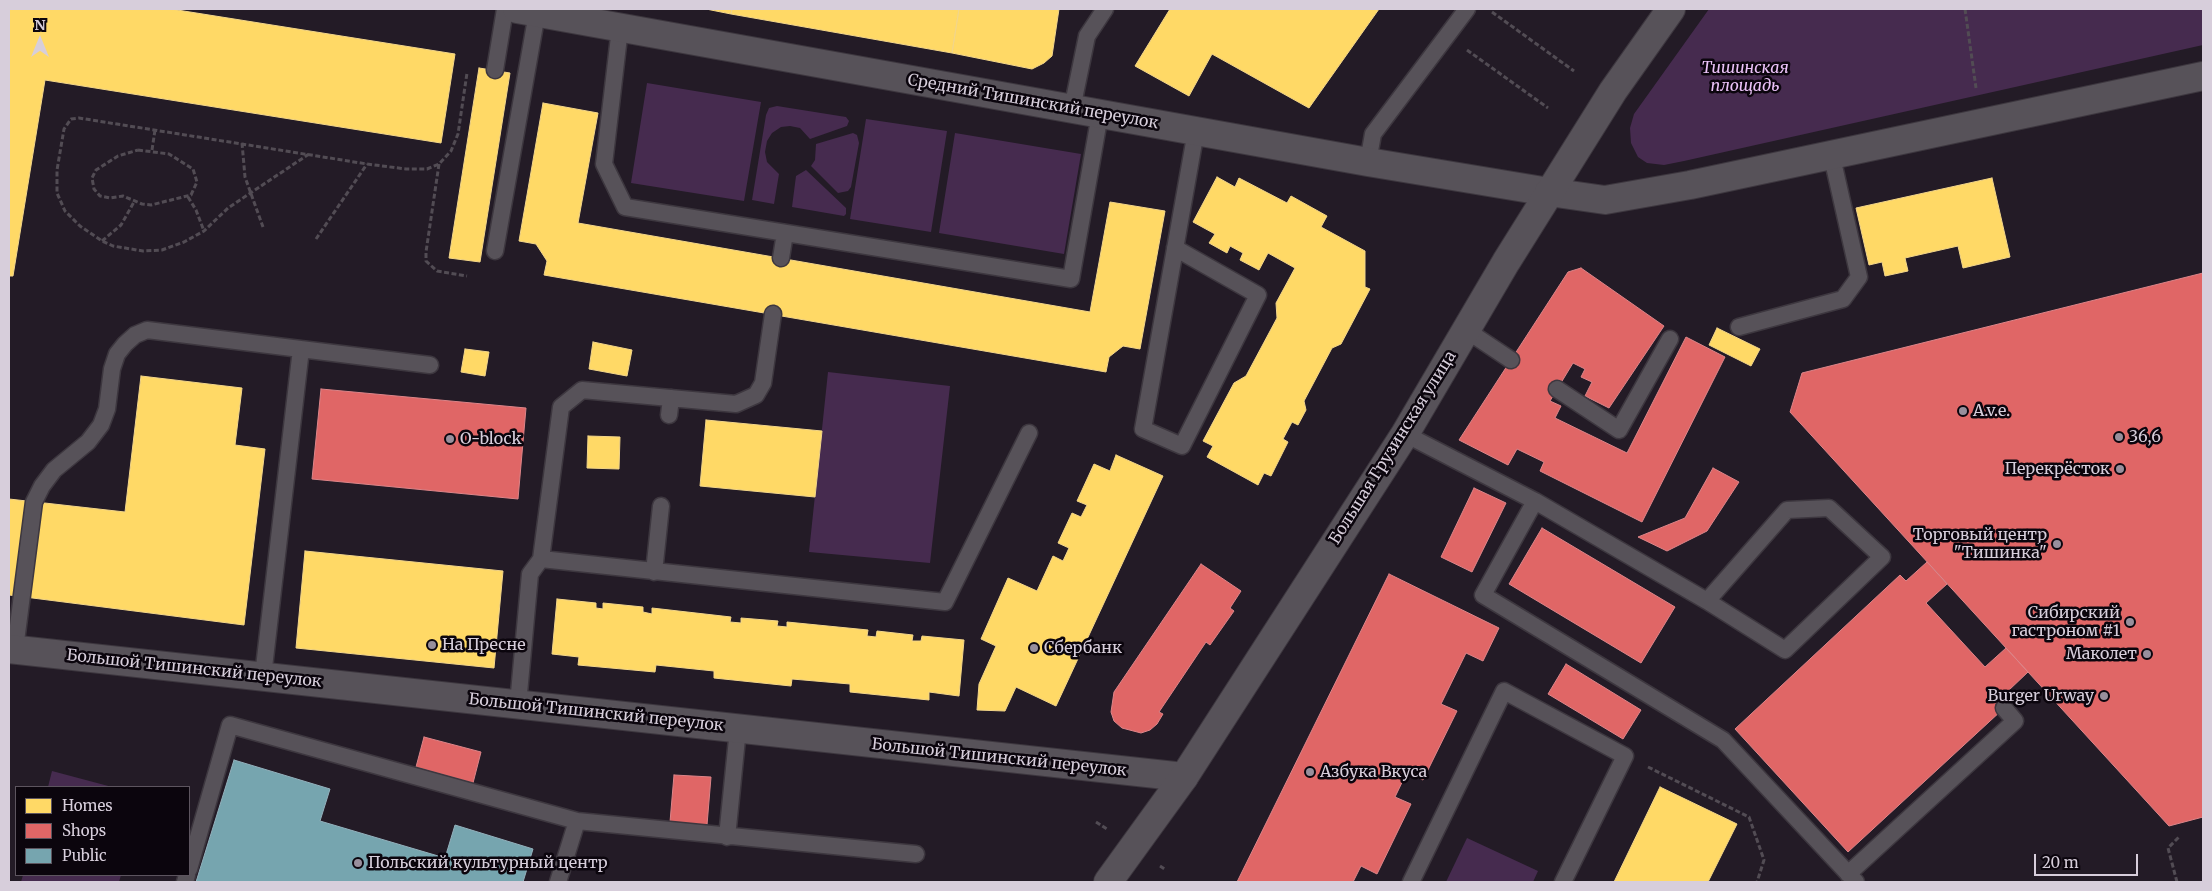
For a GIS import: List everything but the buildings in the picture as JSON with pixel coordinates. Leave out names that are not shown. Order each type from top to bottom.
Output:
[{"type":"street","name":"Большая Грузинская улица","points":[[1108,882],[1184,778],[1405,434],[1549,192],[1613,91],[1671,9]]},
{"type":"street","name":"Средний Тишинский переулок","points":[[527,11],[1368,162],[1549,192]]},
{"type":"street","points":[[1549,192],[1605,200],[1832,157],[2203,76]]},
{"type":"street","name":"Большой Тишинский переулок","points":[[12,649],[1184,778]]},
{"type":"lane","points":[[495,70],[504,9]]},
{"type":"lane","points":[[1072,109],[1087,36],[1104,9]]},
{"type":"lane","points":[[1368,162],[1373,134],[1467,9]]},
{"type":"lane","points":[[495,251],[527,11]]},
{"type":"lane","points":[[620,28],[604,164],[625,207],[1071,279],[1100,114]]},
{"type":"lane","points":[[1175,248],[1258,295],[1182,446],[1143,429],[1175,248],[1196,131]]},
{"type":"lane","points":[[1739,327],[1843,299],[1859,277],[1832,157]]},
{"type":"lane","points":[[781,258],[785,232]]},
{"type":"lane","points":[[518,704],[530,574],[541,559],[561,407],[582,390],[736,404],[756,395],[763,383],[773,314]]},
{"type":"lane","points":[[12,649],[34,502],[42,486],[54,470],[88,442],[101,425],[107,409],[112,369],[117,354],[124,344],[147,330],[430,365]]},
{"type":"lane","points":[[1466,330],[1511,360]]},
{"type":"lane","points":[[1557,390],[1619,430],[1670,340]]},
{"type":"lane","points":[[263,676],[301,349]]},
{"type":"lane","points":[[669,415],[670,398]]},
{"type":"lane","points":[[541,559],[945,602],[1028,433]]},
{"type":"lane","points":[[1405,434],[1535,501],[1707,601],[1785,650],[1882,557],[1828,508],[1787,510],[1707,601]]},
{"type":"lane","points":[[1535,501],[1483,595],[1723,740],[1852,878],[2014,720],[2004,708]]},
{"type":"lane","points":[[654,572],[661,506]]},
{"type":"lane","points":[[1410,882],[1504,691],[1625,756],[1563,882]]},
{"type":"lane","points":[[190,865],[230,725],[576,821],[916,854]]},
{"type":"lane","points":[[726,837],[738,729]]},
{"type":"lane","points":[[558,882],[576,821]]},
{"type":"path","points":[[1488,9],[1574,71]]},
{"type":"path","points":[[1965,9],[1976,88]]},
{"type":"path","points":[[1447,36],[1548,108]]},
{"type":"path","points":[[309,154],[223,212],[204,231],[184,242],[162,250],[143,251],[113,246],[102,241],[80,226],[65,211],[58,194],[57,170],[66,123],[71,119],[80,118],[406,169],[428,169],[440,164],[452,151],[459,125]]},
{"type":"path","points":[[152,150],[155,130]]},
{"type":"path","points":[[242,144],[243,161],[250,194],[263,227]]},
{"type":"path","points":[[138,150],[152,150],[169,154],[193,169],[197,182],[188,198],[151,205],[134,202],[123,196],[110,198],[100,196],[94,189],[92,178],[96,170],[118,156],[138,150]]},
{"type":"path","points":[[316,239],[367,164]]},
{"type":"path","points":[[440,164],[426,261],[437,271],[467,276]]},
{"type":"path","points":[[188,198],[196,210],[204,231]]},
{"type":"path","points":[[102,241],[121,225],[134,202]]},
{"type":"path","points":[[1625,756],[1750,817],[1764,860],[1758,882]]},
{"type":"path","points":[[1096,822],[1107,829]]},
{"type":"path","points":[[2177,882],[2168,848],[2180,836]]},
{"type":"path","points":[[1160,866],[1166,870]]},
{"type":"green space","name":"Тишинская площадь","points":[[1709,9],[2203,9],[2203,45],[1684,161],[1664,165],[1647,163],[1638,157],[1631,143],[1630,128],[1634,114]]},
{"type":"green space","points":[[647,83],[761,102],[744,201],[631,183]]},
{"type":"green space","points":[[777,106],[846,117],[849,121],[847,126],[810,139],[800,128],[790,126],[781,127],[772,133],[767,141],[765,152],[767,162],[779,174],[774,204],[752,200],[766,115],[769,108]]},
{"type":"green space","points":[[866,119],[947,131],[931,232],[850,219]]},
{"type":"green space","points":[[853,133],[857,135],[859,143],[851,187],[848,191],[838,193],[811,166],[815,160],[816,144]]},
{"type":"green space","points":[[955,133],[1081,154],[1064,254],[939,233]]},
{"type":"green space","points":[[806,170],[846,208],[844,216],[792,207],[796,176]]},
{"type":"green space","points":[[828,372],[950,386],[930,563],[809,552]]},
{"type":"green space","points":[[52,771],[108,786],[48,786]]},
{"type":"green space","points":[[1467,838],[1538,871],[1533,882],[1446,882]]},
{"type":"green space","points":[[23,876],[121,876],[119,882],[21,882]]},
{"type":"place","name":"A.v.e.","points":[[1963,411]]},
{"type":"place","name":"36,6","points":[[2119,437]]},
{"type":"place","name":"O-block","points":[[450,439]]},
{"type":"place","name":"Перекрёсток","points":[[2120,469]]},
{"type":"place","name":"Торговый центр \"Тишинка\"","points":[[2057,544]]},
{"type":"place","name":"Сибирский гастроном #1","points":[[2130,622]]},
{"type":"place","name":"На Пресне","points":[[432,645]]},
{"type":"place","name":"Сбербанк","points":[[1034,648]]},
{"type":"place","name":"Маколет","points":[[2147,654]]},
{"type":"place","name":"Burger Urway","points":[[2104,696]]},
{"type":"place","name":"Азбука Вкуса","points":[[1310,772]]},
{"type":"place","name":"Польский культурный центр","points":[[358,863]]}]
